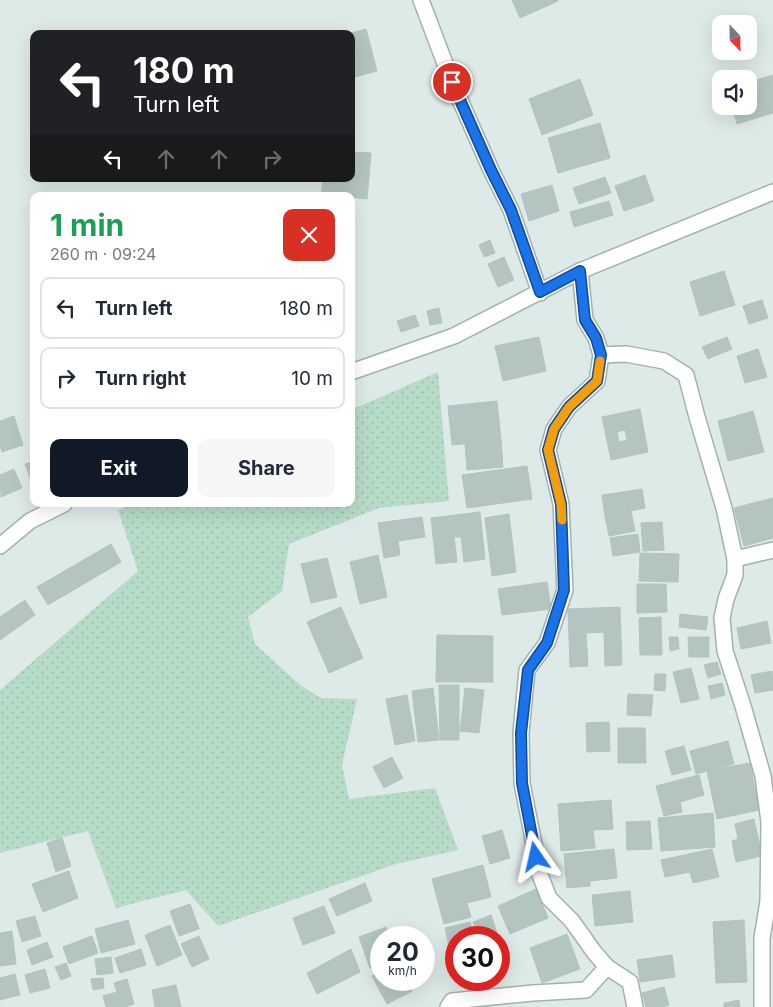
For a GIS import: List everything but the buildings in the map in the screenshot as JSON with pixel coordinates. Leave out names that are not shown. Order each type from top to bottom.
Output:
[{"type":"street","points":[[421,0],[452,82],[511,210],[540,292]]},
{"type":"street","points":[[355,371],[454,336],[580,271],[773,192]]},
{"type":"street","points":[[580,271],[585,320],[596,338],[601,355],[597,381],[569,407],[554,429],[548,450],[561,504],[564,590],[547,643],[528,670],[521,733],[522,783],[540,875],[549,898],[572,921],[607,967],[630,982],[635,1007]]},
{"type":"street","points":[[601,355],[626,354],[664,361],[686,375],[724,508],[735,559],[735,575],[726,599],[722,618],[725,651],[763,776],[769,822],[768,901],[762,938],[762,1007]]},
{"type":"street","points":[[0,546],[30,521],[58,507]]},
{"type":"street","points":[[735,559],[773,550]]},
{"type":"street","points":[[448,1007],[452,1001],[586,990],[607,967]]},
{"type":"green space","points":[[438,372],[449,501],[379,508],[289,544],[282,591],[248,617],[255,644],[300,685],[321,698],[357,699],[342,765],[349,799],[435,788],[458,850],[396,864],[218,926],[186,890],[116,908],[88,831],[0,853],[0,690],[138,571],[118,510],[125,507],[355,507],[355,408]]},
{"type":"slow traffic","points":[[562,520],[561,504],[548,450],[554,429],[569,407],[597,381],[600,361]]},
{"type":"route","points":[[452,82],[511,210],[540,292],[580,271],[585,320],[596,338],[601,355],[597,381],[569,407],[554,429],[548,450],[561,504],[564,590],[547,643],[528,670],[521,733],[522,783],[536,857]]}]
